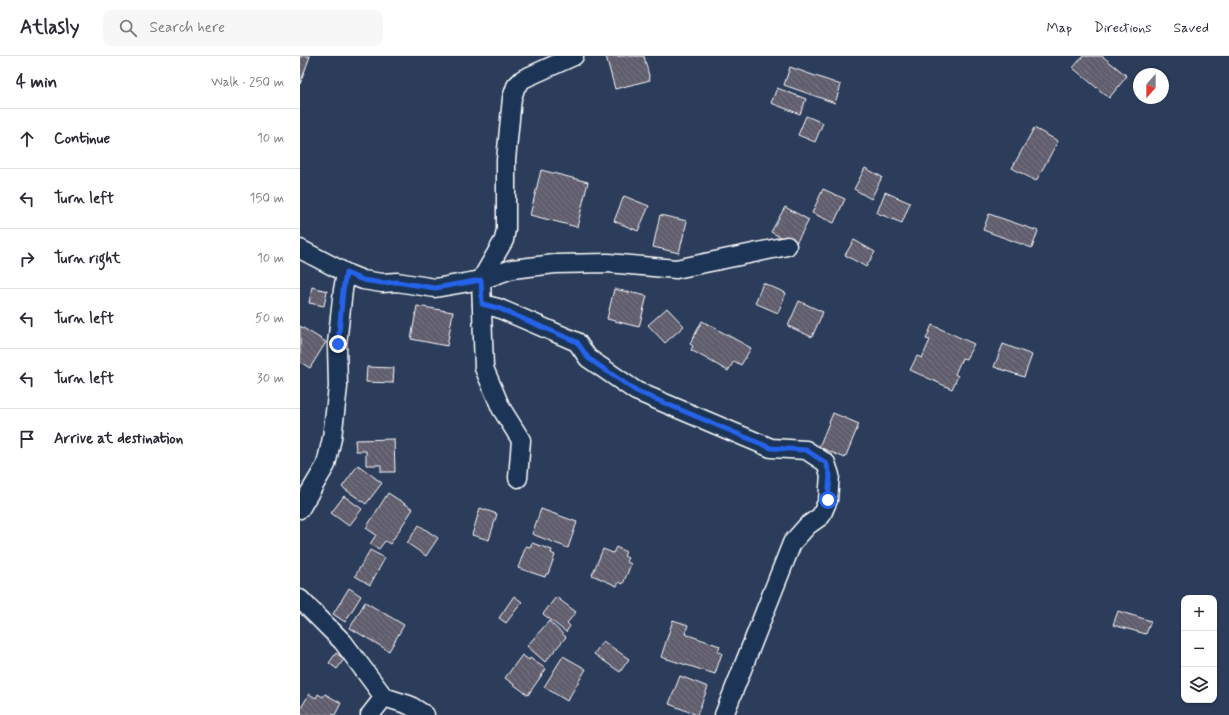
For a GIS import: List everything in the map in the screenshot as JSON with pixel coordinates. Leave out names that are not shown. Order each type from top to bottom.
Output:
[{"type":"street","points":[[518,478],[521,440],[501,408],[484,368],[481,280],[504,240],[506,229],[506,160],[512,98],[516,86],[523,79],[574,56]]},
{"type":"street","points":[[300,249],[346,273],[363,280],[382,283],[397,282],[435,288],[481,280],[512,268],[555,264],[608,263],[676,269],[787,246]]},
{"type":"street","points":[[300,509],[326,465],[332,438],[338,388],[338,344],[346,273]]},
{"type":"street","points":[[482,304],[498,308],[577,342],[588,358],[636,391],[771,448],[806,450],[826,463],[830,475],[828,500],[821,516],[807,526],[792,543],[724,715]]},
{"type":"street","points":[[300,599],[343,642],[384,697],[409,705],[425,715]]},
{"type":"street","points":[[370,715],[384,697]]},
{"type":"building","points":[[300,56],[310,56],[300,84]]},
{"type":"building","points":[[606,56],[644,56],[650,80],[615,89]]},
{"type":"building","points":[[1083,56],[1102,56],[1127,76],[1109,98],[1073,68]]},
{"type":"building","points":[[790,67],[841,85],[835,103],[784,85]]},
{"type":"building","points":[[777,88],[806,99],[800,114],[771,103]]},
{"type":"building","points":[[806,116],[823,123],[815,142],[798,135]]},
{"type":"building","points":[[1034,128],[1058,141],[1036,181],[1012,168]]},
{"type":"building","points":[[865,168],[882,177],[871,199],[854,189]]},
{"type":"building","points":[[541,170],[588,182],[577,227],[530,215]]},
{"type":"building","points":[[823,189],[845,199],[834,223],[812,213]]},
{"type":"building","points":[[885,192],[910,203],[902,223],[877,213]]},
{"type":"building","points":[[624,196],[649,206],[638,231],[614,221]]},
{"type":"building","points":[[785,207],[809,220],[795,245],[771,232]]},
{"type":"building","points":[[989,214],[1038,231],[1032,248],[983,230]]},
{"type":"building","points":[[660,215],[687,221],[679,253],[653,247]]},
{"type":"building","points":[[854,240],[875,252],[866,267],[845,255]]},
{"type":"building","points":[[763,283],[786,293],[778,313],[755,303]]},
{"type":"building","points":[[312,287],[327,291],[324,306],[309,303]]},
{"type":"building","points":[[614,289],[647,296],[639,327],[607,319]]},
{"type":"building","points":[[799,301],[823,312],[812,337],[788,326]]},
{"type":"building","points":[[417,306],[453,312],[447,346],[411,339]]},
{"type":"building","points":[[667,308],[684,326],[665,343],[648,325]]},
{"type":"building","points":[[702,321],[751,348],[741,365],[734,361],[728,371],[691,350],[693,346],[690,344]]},
{"type":"building","points":[[932,325],[974,344],[966,359],[962,358],[955,374],[958,376],[952,389],[910,370],[917,356],[922,358],[930,340],[926,339]]},
{"type":"building","points":[[300,326],[326,342],[310,368],[300,362]]},
{"type":"building","points":[[1003,344],[1032,355],[1024,377],[994,367]]},
{"type":"building","points":[[367,367],[394,368],[393,383],[366,382]]},
{"type":"building","points":[[833,413],[859,424],[845,458],[819,447]]},
{"type":"building","points":[[394,439],[395,472],[381,472],[381,465],[366,465],[366,451],[356,451],[355,440]]},
{"type":"building","points":[[358,465],[382,483],[366,504],[342,487]]},
{"type":"building","points":[[388,493],[413,509],[390,544],[385,541],[379,549],[370,544],[376,535],[366,528]]},
{"type":"building","points":[[344,496],[362,509],[349,526],[331,513]]},
{"type":"building","points":[[480,508],[497,514],[489,540],[472,535]]},
{"type":"building","points":[[541,509],[577,522],[568,548],[532,534]]},
{"type":"building","points":[[419,525],[438,538],[426,556],[407,543]]},
{"type":"building","points":[[532,543],[552,550],[551,553],[555,555],[548,574],[546,574],[545,577],[518,568],[526,546],[530,547]]},
{"type":"building","points":[[616,547],[626,552],[624,556],[628,558],[626,561],[631,564],[623,584],[619,582],[617,586],[592,575],[603,549],[613,553]]},
{"type":"building","points":[[370,550],[385,558],[370,585],[355,576]]},
{"type":"building","points":[[349,588],[361,596],[345,622],[333,614]]},
{"type":"building","points":[[514,596],[522,602],[506,623],[499,618]]},
{"type":"building","points":[[556,597],[576,612],[567,623],[570,626],[566,632],[543,614]]},
{"type":"building","points":[[365,602],[404,625],[389,651],[350,628]]},
{"type":"building","points":[[1118,611],[1151,621],[1146,634],[1113,625]]},
{"type":"building","points":[[673,620],[688,625],[685,634],[720,646],[718,652],[722,653],[715,674],[661,657]]},
{"type":"building","points":[[549,621],[566,637],[545,662],[527,646]]},
{"type":"building","points":[[603,641],[629,659],[620,672],[594,654]]},
{"type":"building","points":[[336,653],[344,659],[337,669],[329,663]]},
{"type":"building","points":[[522,655],[529,660],[530,658],[546,669],[528,695],[505,678]]},
{"type":"building","points":[[563,656],[586,669],[567,701],[544,687]]},
{"type":"building","points":[[680,676],[708,687],[697,715],[669,704]]},
{"type":"building","points":[[309,694],[316,698],[318,694],[323,697],[325,694],[341,703],[335,715],[300,715],[300,710]]},
{"type":"route","points":[[338,344],[346,273],[363,280],[382,283],[397,282],[435,288],[481,280],[482,304],[498,308],[577,342],[588,358],[636,391],[771,448],[806,450],[826,463],[830,475],[828,500]]}]
